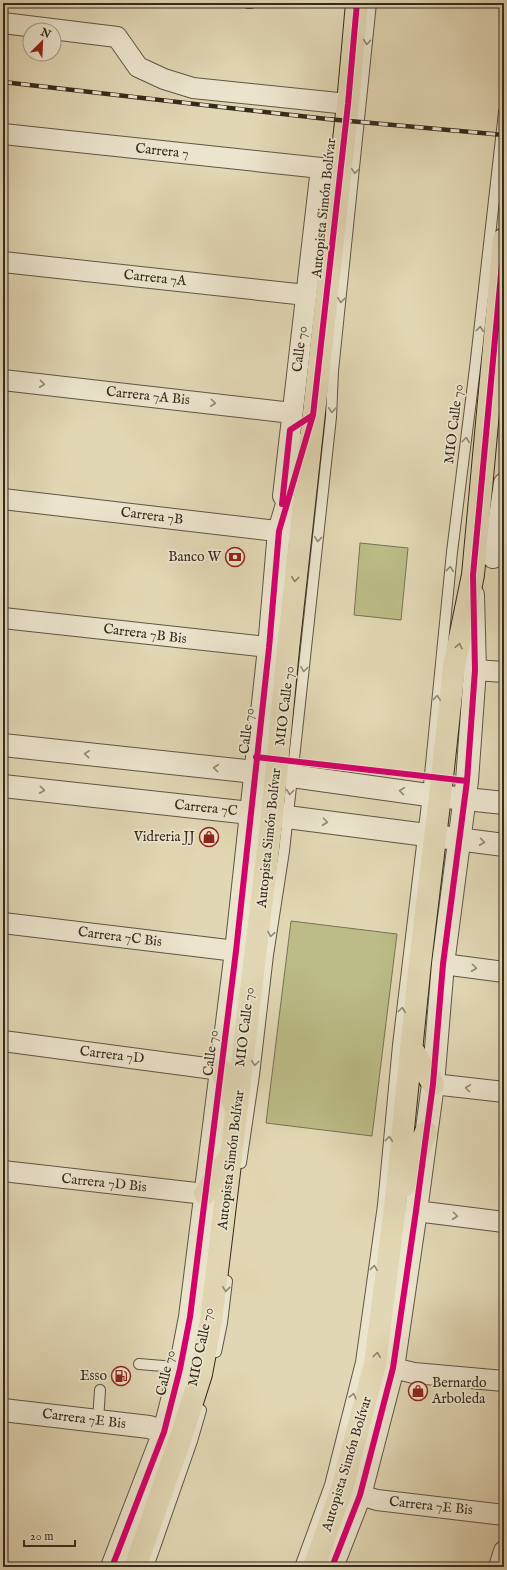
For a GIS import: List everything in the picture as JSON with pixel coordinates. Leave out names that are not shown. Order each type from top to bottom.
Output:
[{"type":"highway","name":"Autopista Simón Bolívar","points":[[135,1567],[181,1438],[201,1374],[211,1321],[231,1154],[284,775],[278,649],[300,534],[303,414],[348,104],[357,3]]},
{"type":"highway","points":[[430,835],[434,795],[454,667],[486,562],[504,241]]},
{"type":"highway","name":"Autopista Simón Bolívar","points":[[314,1567],[342,1489],[375,1364],[395,1207],[430,835]]},
{"type":"highway","points":[[411,1047],[433,1084]]},
{"type":"highway","points":[[221,1070],[237,1113]]},
{"type":"highway","points":[[395,1207],[426,1132]]},
{"type":"highway","points":[[205,1194],[231,1154]]},
{"type":"street","points":[[3,23],[117,37],[138,67],[164,79],[193,88],[348,104]]},
{"type":"street","name":"Carrera 7","points":[[3,134],[321,168]]},
{"type":"street","name":"Calle 70","points":[[112,1567],[164,1432],[180,1369],[190,1317],[236,951],[255,772],[278,649],[279,531],[303,414],[306,295],[321,168]]},
{"type":"street","name":"Carrera 7A","points":[[3,262],[306,295]]},
{"type":"street","name":"Carrera 7A Bis","points":[[3,380],[303,414]]},
{"type":"street","points":[[332,1567],[360,1495],[393,1368],[433,1084],[443,964],[465,798],[475,670],[486,562],[504,483]]},
{"type":"street","name":"Carrera 7B","points":[[3,499],[300,534]]},
{"type":"street","name":"Carrera 7B Bis","points":[[3,618],[278,649]]},
{"type":"street","points":[[475,670],[504,672]]},
{"type":"street","points":[[3,745],[284,775],[434,795],[504,802]]},
{"type":"street","name":"Carrera 7C","points":[[3,786],[279,816],[504,845]]},
{"type":"street","name":"Carrera 7C Bis","points":[[3,923],[236,951]]},
{"type":"street","points":[[443,964],[504,972]]},
{"type":"street","name":"Carrera 7D","points":[[3,1040],[221,1070]]},
{"type":"street","points":[[433,1084],[504,1092]]},
{"type":"street","name":"Carrera 7D Bis","points":[[3,1171],[205,1194]]},
{"type":"street","points":[[416,1211],[504,1222]]},
{"type":"street","points":[[393,1368],[414,1373],[504,1381]]},
{"type":"street","name":"Carrera 7E Bis","points":[[3,1410],[149,1427],[164,1432]]},
{"type":"street","name":"Carrera 7E Bis","points":[[360,1495],[377,1500],[504,1515]]},
{"type":"street","points":[[499,1567],[504,1551]]},
{"type":"lane","name":"MIO Calle 70","points":[[284,775],[331,417],[333,371],[371,3]]},
{"type":"lane","name":"MIO Calle 70","points":[[434,795],[452,552],[475,368],[504,112]]},
{"type":"lane","name":"MIO Calle 70","points":[[239,1174],[254,1074],[268,955],[284,851],[279,816]]},
{"type":"lane","points":[[300,1567],[330,1485],[361,1362],[383,1205],[398,1045],[430,835]]},
{"type":"lane","points":[[234,1213],[237,1189]]},
{"type":"lane","name":"MIO Calle 70","points":[[214,1361],[222,1324],[228,1268]]},
{"type":"lane","points":[[139,1364],[180,1369]]},
{"type":"lane","points":[[98,1421],[100,1390]]},
{"type":"lane","name":"MIO Calle 70","points":[[148,1567],[192,1441],[204,1398]]},
{"type":"green space","points":[[360,543],[408,548],[401,620],[354,615]]},
{"type":"green space","points":[[291,921],[397,934],[372,1136],[266,1123]]},
{"type":"railway","points":[[3,82],[327,119],[504,135]]},
{"type":"cycle path","points":[[112,1567],[164,1432],[180,1369],[190,1317],[236,951],[269,648],[279,531],[313,415],[348,104],[357,3]]},
{"type":"cycle path","points":[[332,1567],[360,1495],[393,1368],[433,1084],[443,964],[467,781],[475,670],[473,575],[504,242]]},
{"type":"cycle path","points":[[282,504],[290,430],[313,415]]},
{"type":"cycle path","points":[[256,757],[467,781]]},
{"type":"place","name":"Banco W","points":[[235,557]]},
{"type":"place","name":"Vidreria JJ","points":[[209,837]]},
{"type":"place","name":"Esso","points":[[121,1376]]},
{"type":"place","name":"Bernardo Arboleda","points":[[418,1391]]}]
